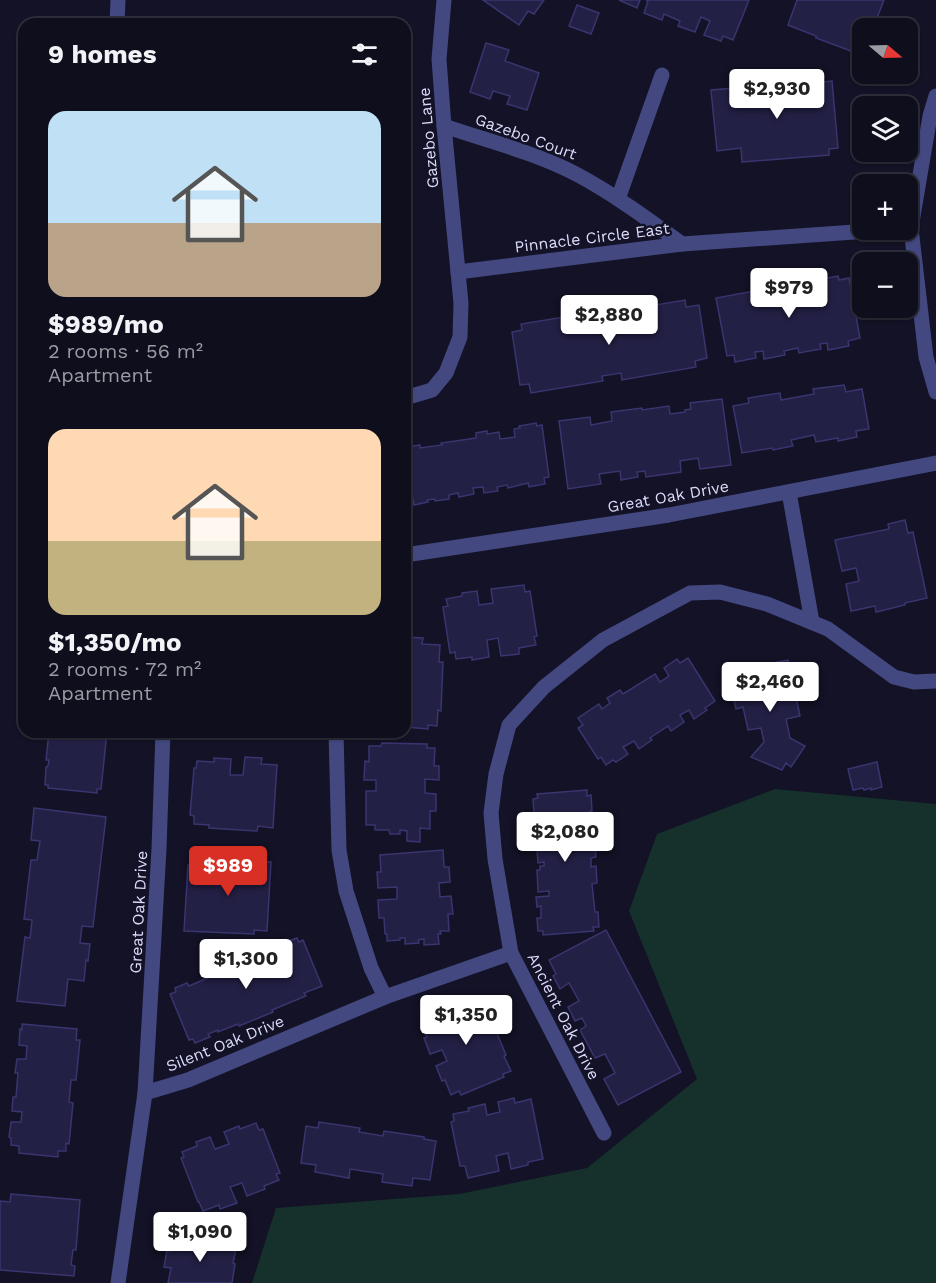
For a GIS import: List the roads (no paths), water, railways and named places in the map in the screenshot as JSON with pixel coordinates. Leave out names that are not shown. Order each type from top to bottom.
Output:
[{"type":"street","points":[[117,18],[118,0]]},
{"type":"street","name":"Gazebo Lane","points":[[444,0],[439,59],[458,272]]},
{"type":"street","points":[[618,198],[662,75]]},
{"type":"street","points":[[918,180],[936,96]]},
{"type":"street","name":"Gazebo Court","points":[[444,126],[542,159],[578,175],[618,198],[682,244]]},
{"type":"street","name":"Pinnacle Circle East","points":[[458,272],[682,244],[852,232]]},
{"type":"street","points":[[911,240],[926,357],[936,392]]},
{"type":"street","points":[[411,396],[432,390],[446,374],[460,338],[462,303],[458,272]]},
{"type":"street","name":"Great Oak Drive","points":[[411,554],[669,515],[936,463]]},
{"type":"street","points":[[789,492],[812,622]]},
{"type":"street","name":"Ancient Oak Drive","points":[[604,1133],[511,953],[495,859],[490,813],[496,774],[509,725],[544,687],[603,640],[690,593],[720,592],[767,604],[828,629],[894,676],[914,682],[936,681]]},
{"type":"street","name":"Great Oak Drive","points":[[118,1283],[145,1093],[163,738]]},
{"type":"street","points":[[336,738],[339,850],[346,891],[371,968],[385,997]]},
{"type":"street","name":"Silent Oak Drive","points":[[145,1093],[188,1080],[385,997],[511,953]]}]
